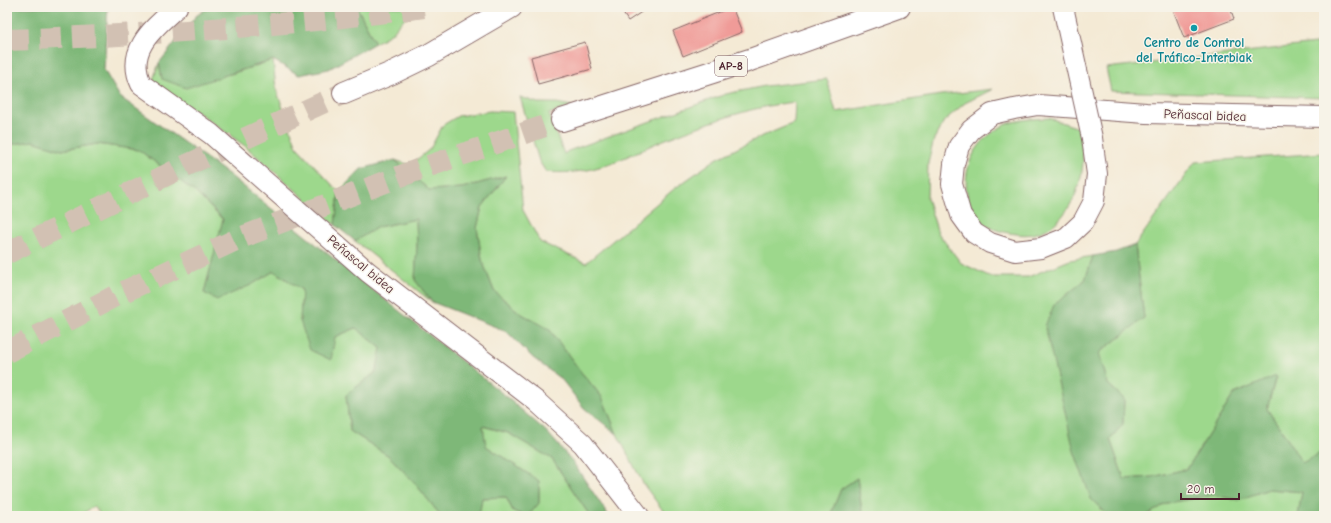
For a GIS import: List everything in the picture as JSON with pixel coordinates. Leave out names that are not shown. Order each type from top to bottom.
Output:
[{"type":"highway","points":[[344,94],[429,55],[511,7]]},
{"type":"highway","name":"AP-8","points":[[562,120],[750,60],[899,7]]},
{"type":"street","name":"Peñascal bidea","points":[[177,7],[152,31],[140,46],[136,60],[137,75],[141,84],[210,134],[368,272],[547,411],[583,444],[639,516]]},
{"type":"street","name":"Peñascal bidea","points":[[1062,7],[1092,138],[1097,174],[1094,201],[1083,222],[1066,238],[1041,248],[1014,251],[990,243],[974,233],[961,215],[952,184],[954,164],[959,146],[971,130],[992,114],[1014,108],[1038,105],[1146,114],[1324,117]]},
{"type":"green space","points":[[7,7],[108,7],[104,70],[120,97],[227,173],[503,394],[547,432],[572,461],[609,516],[590,516],[552,459],[508,433],[483,426],[486,446],[539,481],[539,503],[528,516],[525,516],[513,511],[506,497],[482,498],[479,516],[441,516],[414,482],[389,456],[350,431],[346,395],[376,372],[381,348],[356,328],[335,337],[331,360],[310,350],[300,321],[302,290],[274,271],[251,285],[217,300],[204,293],[223,219],[195,192],[139,150],[97,144],[62,150],[33,141],[7,145]]},
{"type":"green space","points":[[209,7],[357,7],[375,43],[329,69],[299,75],[273,60],[186,88],[162,79],[159,63],[196,16]]},
{"type":"green space","points":[[357,7],[414,7],[391,34],[375,43]]},
{"type":"green space","points":[[1324,43],[1324,98],[1111,91],[1106,68]]},
{"type":"green space","points":[[273,60],[276,89],[297,147],[339,192],[335,225],[245,146],[199,113],[169,94],[153,80],[159,63],[162,79],[231,74]]},
{"type":"green space","points":[[827,79],[836,112],[941,95],[993,89],[965,103],[944,121],[934,139],[928,163],[927,198],[938,233],[961,263],[991,277],[1028,277],[1070,260],[1093,256],[1085,280],[1054,305],[1091,499],[1109,516],[867,516],[862,511],[857,478],[841,489],[830,516],[667,516],[644,485],[617,434],[602,397],[549,329],[520,313],[494,291],[482,260],[477,228],[482,207],[506,176],[462,188],[429,190],[395,160],[410,165],[430,149],[443,125],[458,116],[490,111],[513,112],[523,210],[540,242],[586,263],[674,189],[716,159],[758,138],[794,123],[795,102],[764,107],[689,130],[603,166],[581,171],[557,173],[546,172],[539,161],[520,97],[538,103],[557,103],[572,106],[549,114],[564,154],[568,151],[726,94],[765,86]]},
{"type":"green space","points":[[1049,118],[1079,128],[1083,154],[1082,172],[1073,200],[1056,223],[1045,230],[1032,234],[1008,233],[986,225],[977,218],[973,212],[966,188],[968,168],[976,149],[990,134],[1004,125],[1023,120]]},
{"type":"green space","points":[[33,141],[62,150],[97,144],[139,150],[195,192],[223,220],[204,293],[251,285],[274,271],[302,290],[300,321],[335,337],[356,328],[382,349],[376,372],[346,395],[350,431],[389,456],[414,482],[441,516],[101,516],[94,506],[79,516],[7,516],[7,145]]},
{"type":"green space","points":[[1324,153],[1324,451],[1302,464],[1267,409],[1276,377],[1234,394],[1187,469],[1152,477],[1124,479],[1110,439],[1123,424],[1124,399],[1108,384],[1099,353],[1144,318],[1135,245],[1195,162]]},
{"type":"green space","points":[[395,160],[429,190],[462,188],[506,176],[482,207],[477,228],[482,260],[494,291],[520,313],[549,329],[602,397],[617,434],[584,408],[562,380],[532,357],[506,331],[432,302],[415,280],[417,245],[416,219],[378,227],[355,241],[335,225],[339,192],[361,169]]},
{"type":"green space","points":[[416,219],[417,245],[415,280],[432,302],[355,241],[378,227]]},
{"type":"green space","points":[[1135,245],[1144,318],[1099,353],[1108,384],[1124,399],[1123,424],[1110,439],[1124,479],[1152,477],[1187,469],[1234,394],[1276,376],[1267,409],[1302,463],[1324,451],[1324,516],[1298,516],[1302,492],[1269,489],[1238,500],[1213,495],[1167,503],[1146,516],[1109,516],[1091,499],[1074,451],[1045,326],[1054,305],[1085,280],[1093,256],[1116,252]]},
{"type":"green space","points":[[482,426],[508,433],[552,459],[590,516],[528,516],[539,503],[539,481],[486,446]]},
{"type":"green space","points":[[857,478],[862,511],[867,516],[830,516],[841,489]]},
{"type":"green space","points":[[1269,489],[1302,492],[1298,516],[1146,516],[1167,503],[1213,495],[1238,500]]},
{"type":"green space","points":[[506,497],[513,511],[525,516],[479,516],[482,498]]},
{"type":"building","points":[[619,7],[649,7],[628,21]]},
{"type":"building","points":[[732,7],[742,32],[683,56],[673,31]]},
{"type":"building","name":"Centro de Control del Tráfico-Interbiak","points":[[1172,7],[1230,7],[1234,19],[1184,38]]},
{"type":"building","points":[[585,42],[592,69],[538,84],[531,57]]},
{"type":"tunnel","points":[[7,40],[216,29],[373,14],[425,7]]},
{"type":"tunnel","points":[[7,253],[185,166],[344,93]]},
{"type":"tunnel","points":[[7,352],[117,295],[240,238],[406,174],[562,120]]},
{"type":"place","name":"Centro de Control del Tráfico-Interbiak","points":[[1194,28]]}]
